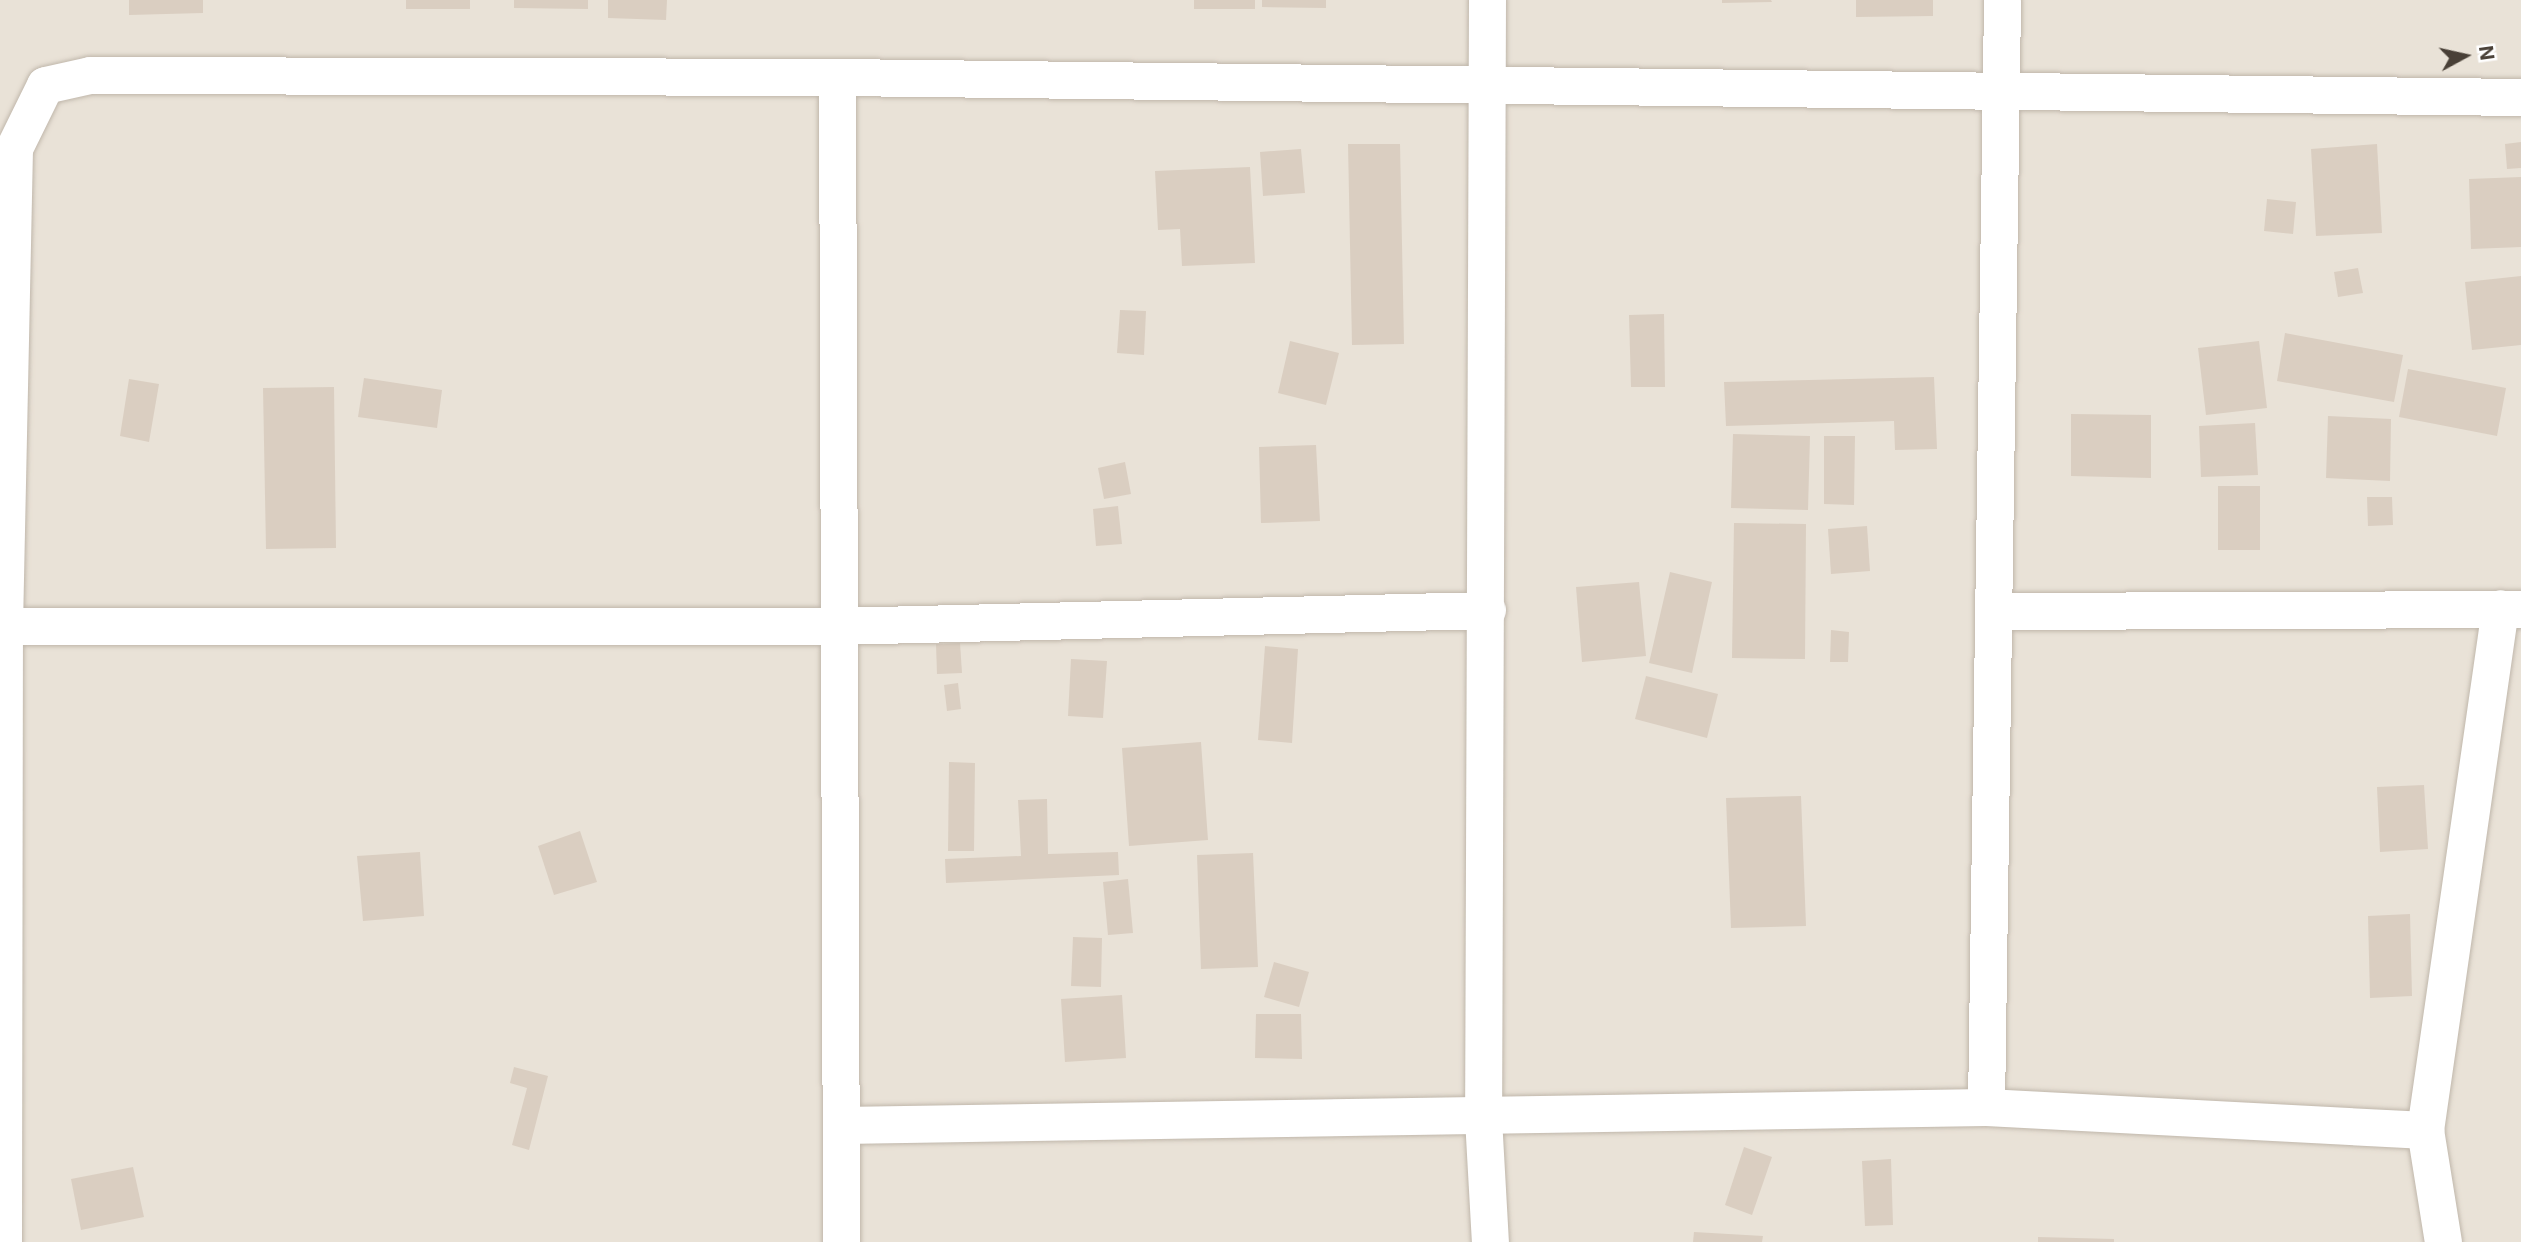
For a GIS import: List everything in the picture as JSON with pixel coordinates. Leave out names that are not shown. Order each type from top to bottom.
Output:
[{"type":"street","points":[[1487,0],[1487,610],[1483,1118],[1490,1242]]},
{"type":"street","points":[[1986,1107],[1998,611],[2002,0]]},
{"type":"street","points":[[3,1242],[4,626],[14,148],[45,85],[90,75],[837,77],[2001,93],[2521,97]]},
{"type":"street","points":[[837,77],[841,1242]]},
{"type":"street","points":[[1998,611],[2511,609],[2425,1130],[2443,1242]]},
{"type":"street","points":[[4,626],[837,626],[1487,610]]},
{"type":"street","points":[[841,1125],[1483,1118],[1986,1107],[2425,1130]]},
{"type":"shaded area","points":[[0,0],[2521,0],[2521,1242],[0,1242]]},
{"type":"building","points":[[129,0],[203,0],[203,13],[129,15]]},
{"type":"building","points":[[406,0],[470,0],[470,9],[406,9]]},
{"type":"building","points":[[514,0],[588,0],[588,9],[514,8]]},
{"type":"building","points":[[608,0],[667,0],[666,20],[608,18]]},
{"type":"building","points":[[1194,0],[1255,0],[1255,9],[1194,9]]},
{"type":"building","points":[[1262,0],[1326,0],[1326,8],[1262,7]]},
{"type":"building","points":[[1722,0],[1771,0],[1772,2],[1722,3]]},
{"type":"building","points":[[1856,0],[1933,0],[1933,16],[1856,17]]},
{"type":"building","points":[[2521,142],[2521,168],[2507,169],[2505,144]]},
{"type":"building","points":[[1348,144],[1400,144],[1404,344],[1352,345]]},
{"type":"building","points":[[2377,144],[2382,233],[2316,236],[2311,149]]},
{"type":"building","points":[[1301,149],[1305,193],[1263,196],[1260,152]]},
{"type":"building","points":[[1250,167],[1255,263],[1182,266],[1180,229],[1158,230],[1155,171]]},
{"type":"building","points":[[2521,177],[2521,247],[2471,249],[2469,179]]},
{"type":"building","points":[[2267,199],[2296,202],[2293,234],[2264,231]]},
{"type":"building","points":[[2358,268],[2363,293],[2338,297],[2334,272]]},
{"type":"building","points":[[2521,276],[2521,345],[2472,350],[2465,282]]},
{"type":"building","points":[[1120,310],[1146,311],[1144,355],[1117,353]]},
{"type":"building","points":[[1664,314],[1665,387],[1631,387],[1629,315]]},
{"type":"building","points":[[2285,333],[2403,355],[2394,402],[2277,381]]},
{"type":"building","points":[[1290,341],[1339,353],[1326,405],[1278,393]]},
{"type":"building","points":[[2259,341],[2267,408],[2206,415],[2198,348]]},
{"type":"building","points":[[2408,369],[2506,388],[2497,436],[2399,417]]},
{"type":"building","points":[[1934,377],[1937,449],[1895,450],[1894,421],[1726,426],[1724,382]]},
{"type":"building","points":[[364,378],[442,390],[437,428],[358,417]]},
{"type":"building","points":[[129,379],[159,384],[149,442],[120,436]]},
{"type":"building","points":[[334,387],[336,548],[266,549],[263,388]]},
{"type":"building","points":[[2071,414],[2151,415],[2151,478],[2071,476]]},
{"type":"building","points":[[2328,416],[2391,419],[2390,481],[2326,478]]},
{"type":"building","points":[[2255,423],[2258,475],[2201,477],[2199,426]]},
{"type":"building","points":[[1733,434],[1810,436],[1808,510],[1731,508]]},
{"type":"building","points":[[1824,436],[1855,436],[1854,505],[1824,504]]},
{"type":"building","points":[[1316,445],[1320,521],[1261,523],[1259,447]]},
{"type":"building","points":[[1125,462],[1131,494],[1104,499],[1098,468]]},
{"type":"building","points":[[2218,486],[2260,486],[2260,550],[2218,550]]},
{"type":"building","points":[[2367,497],[2392,497],[2393,525],[2368,526]]},
{"type":"building","points":[[1118,506],[1122,544],[1096,546],[1093,509]]},
{"type":"building","points":[[1734,523],[1806,524],[1805,659],[1732,658]]},
{"type":"building","points":[[1867,526],[1870,571],[1831,574],[1828,529]]},
{"type":"building","points":[[1670,572],[1712,582],[1692,673],[1649,663]]},
{"type":"building","points":[[1639,582],[1646,656],[1582,662],[1576,587]]},
{"type":"building","points":[[1831,630],[1849,632],[1848,662],[1830,662]]},
{"type":"building","points":[[960,643],[962,673],[937,674],[936,644]]},
{"type":"building","points":[[1265,646],[1298,649],[1292,743],[1258,740]]},
{"type":"building","points":[[1071,659],[1107,661],[1103,718],[1068,716]]},
{"type":"building","points":[[1646,676],[1718,694],[1707,738],[1635,719]]},
{"type":"building","points":[[958,683],[961,709],[947,711],[944,685]]},
{"type":"building","points":[[1201,742],[1208,840],[1129,846],[1122,748]]},
{"type":"building","points":[[949,762],[975,763],[974,851],[948,851]]},
{"type":"building","points":[[2424,785],[2428,849],[2380,852],[2377,787]]},
{"type":"building","points":[[1801,796],[1806,926],[1731,928],[1726,798]]},
{"type":"building","points":[[1047,799],[1048,854],[1118,852],[1119,875],[946,883],[945,859],[1021,856],[1018,800]]},
{"type":"building","points":[[580,831],[597,882],[554,895],[538,846]]},
{"type":"building","points":[[420,852],[424,916],[363,921],[357,856]]},
{"type":"building","points":[[1253,853],[1258,967],[1201,969],[1197,855]]},
{"type":"building","points":[[1128,879],[1133,933],[1108,935],[1103,882]]},
{"type":"building","points":[[2410,914],[2412,996],[2370,998],[2368,916]]},
{"type":"building","points":[[1073,937],[1102,938],[1101,987],[1071,986]]},
{"type":"building","points":[[1274,962],[1309,972],[1299,1007],[1264,997]]},
{"type":"building","points":[[1122,995],[1126,1058],[1065,1062],[1061,999]]},
{"type":"building","points":[[1256,1014],[1301,1014],[1302,1059],[1255,1058]]},
{"type":"building","points":[[514,1067],[548,1076],[529,1150],[512,1145],[527,1088],[510,1083]]},
{"type":"building","points":[[1744,1147],[1772,1157],[1752,1215],[1725,1205]]},
{"type":"building","points":[[1891,1159],[1893,1225],[1865,1226],[1862,1161]]},
{"type":"building","points":[[133,1167],[144,1217],[81,1230],[71,1179]]},
{"type":"building","points":[[1694,1232],[1763,1236],[1762,1242],[1693,1242]]},
{"type":"building","points":[[2038,1237],[2114,1239],[2114,1242],[2038,1242]]}]
